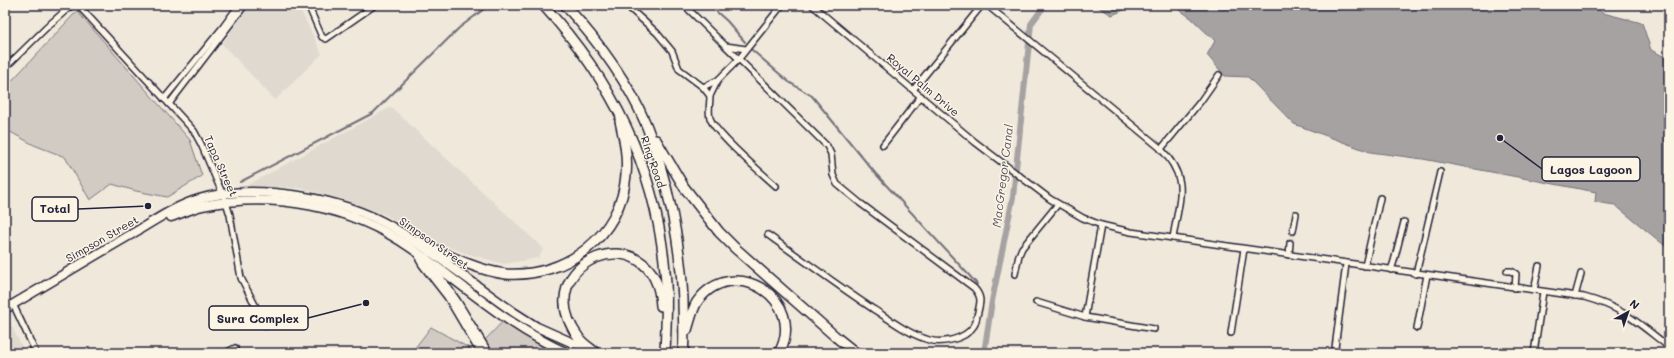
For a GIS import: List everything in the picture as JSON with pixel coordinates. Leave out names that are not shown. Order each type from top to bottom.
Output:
[{"type":"highway","name":"Ring Road","points":[[543,5],[580,49],[615,102],[635,142],[654,203],[659,227],[665,271],[665,353]]},
{"type":"highway","name":"Ring Road","points":[[565,5],[586,28],[608,58],[645,122],[674,215],[682,276],[685,336],[683,353]]},
{"type":"highway","points":[[410,238],[489,271],[506,274],[542,271],[558,266],[576,257],[593,245],[612,221],[624,192],[627,159],[625,143],[615,102]]},
{"type":"highway","points":[[645,122],[684,187],[719,232],[788,295],[856,353]]},
{"type":"highway","points":[[596,353],[580,339],[568,321],[565,307],[566,292],[572,277],[584,264],[600,255],[620,254],[630,256],[650,270],[656,281],[661,296],[662,314],[666,324]]},
{"type":"highway","points":[[421,256],[456,302],[487,353]]},
{"type":"highway","points":[[685,336],[693,309],[706,292],[724,283],[747,281],[759,286],[775,300],[785,321],[786,330],[779,353]]},
{"type":"main road","name":"Simpson Street","points":[[5,309],[161,216],[198,200],[222,194],[273,194],[305,196],[362,212],[391,226],[537,327],[596,353]]},
{"type":"main road","points":[[153,222],[201,206],[226,202],[284,202],[311,205],[337,211],[371,225],[392,236],[489,307],[534,337],[567,353]]},
{"type":"street","points":[[5,68],[72,5]]},
{"type":"street","name":"Tapa Street","points":[[78,5],[194,131],[226,202],[230,215],[241,278],[266,326]]},
{"type":"street","points":[[164,98],[223,27],[239,5]]},
{"type":"street","points":[[169,104],[245,5]]},
{"type":"street","points":[[308,5],[322,37],[326,39],[375,5]]},
{"type":"street","points":[[626,5],[657,33],[672,51],[679,69],[703,87],[710,96]]},
{"type":"street","points":[[684,5],[726,46],[738,60],[827,146],[831,154],[837,184],[980,294],[981,299],[975,325],[966,334],[941,342],[917,336],[852,294],[768,235]]},
{"type":"street","points":[[776,186],[722,135],[713,124],[709,116],[710,96],[718,80],[738,60],[782,5]]},
{"type":"street","name":"Royal Palm Drive","points":[[812,5],[913,90],[1022,178],[1058,204],[1083,218],[1101,225],[1131,232],[1575,296],[1602,302],[1618,309],[1641,324],[1669,347]]},
{"type":"street","points":[[913,90],[982,5]]},
{"type":"street","points":[[987,5],[1034,42],[1162,149],[1170,158],[1180,178],[1181,190],[1173,238]]},
{"type":"street","points":[[726,46],[746,49]]},
{"type":"street","points":[[1162,149],[1196,107],[1219,75]]},
{"type":"street","points":[[703,87],[718,80]]},
{"type":"street","points":[[883,144],[921,96]]},
{"type":"street","points":[[1416,274],[1440,172]]},
{"type":"street","points":[[1365,266],[1380,198]]},
{"type":"street","points":[[1015,274],[1022,248],[1058,204]]},
{"type":"street","points":[[1293,231],[1296,214]]},
{"type":"street","points":[[1391,270],[1404,222]]},
{"type":"street","points":[[1085,317],[1101,225]]},
{"type":"street","points":[[1289,255],[1290,243]]},
{"type":"street","points":[[1231,333],[1244,249]]},
{"type":"street","points":[[421,256],[419,260],[422,265],[447,297],[480,353]]},
{"type":"street","points":[[1335,348],[1346,264]]},
{"type":"street","points":[[1534,290],[1539,266]]},
{"type":"street","points":[[1507,271],[1511,271],[1516,274],[1515,288]]},
{"type":"street","points":[[1575,296],[1581,274]]},
{"type":"street","points":[[1417,328],[1427,275]]},
{"type":"street","points":[[1534,353],[1543,292]]},
{"type":"street","points":[[1036,302],[1085,317],[1154,329]]},
{"type":"street","points":[[13,304],[36,353]]},
{"type":"street","points":[[225,353],[235,348]]},
{"type":"shaded area","points":[[251,5],[298,5],[322,54],[275,100],[222,44]]},
{"type":"shaded area","points":[[1095,5],[1136,5],[1112,15]]},
{"type":"shaded area","points":[[1173,5],[1592,5],[1603,13],[1642,23],[1651,50],[1669,59],[1669,249],[1615,205],[1595,202],[1596,192],[1423,159],[1370,152],[1294,124],[1248,77],[1225,76],[1207,55],[1215,41],[1191,18]]},
{"type":"shaded area","points":[[77,11],[190,140],[202,176],[167,197],[136,191],[112,184],[90,200],[65,157],[34,145],[5,129],[5,88]]},
{"type":"shaded area","points":[[391,107],[544,249],[538,258],[504,264],[462,252],[420,236],[386,215],[339,198],[299,188],[246,186]]},
{"type":"shaded area","points":[[7,317],[25,353],[5,353],[5,319]]},
{"type":"shaded area","points":[[507,317],[550,353],[494,353],[484,341]]},
{"type":"shaded area","points":[[431,327],[469,348],[473,353],[411,353]]},
{"type":"waterway","points":[[240,182],[373,113],[459,28],[484,9],[486,5]]},
{"type":"waterway","points":[[709,5],[727,21],[745,42]]},
{"type":"waterway","name":"MacGregor Canal","points":[[984,353],[992,301],[1013,197],[1031,24],[1045,5]]},
{"type":"waterway","points":[[752,50],[789,82],[812,96],[875,173],[977,284]]},
{"type":"tunnel","points":[[1290,243],[1293,231]]},
{"type":"place","name":"Lagos Lagoon","points":[[1500,138]]},
{"type":"place","name":"Total","points":[[148,206]]},
{"type":"place","name":"Sura Complex","points":[[366,303]]}]
